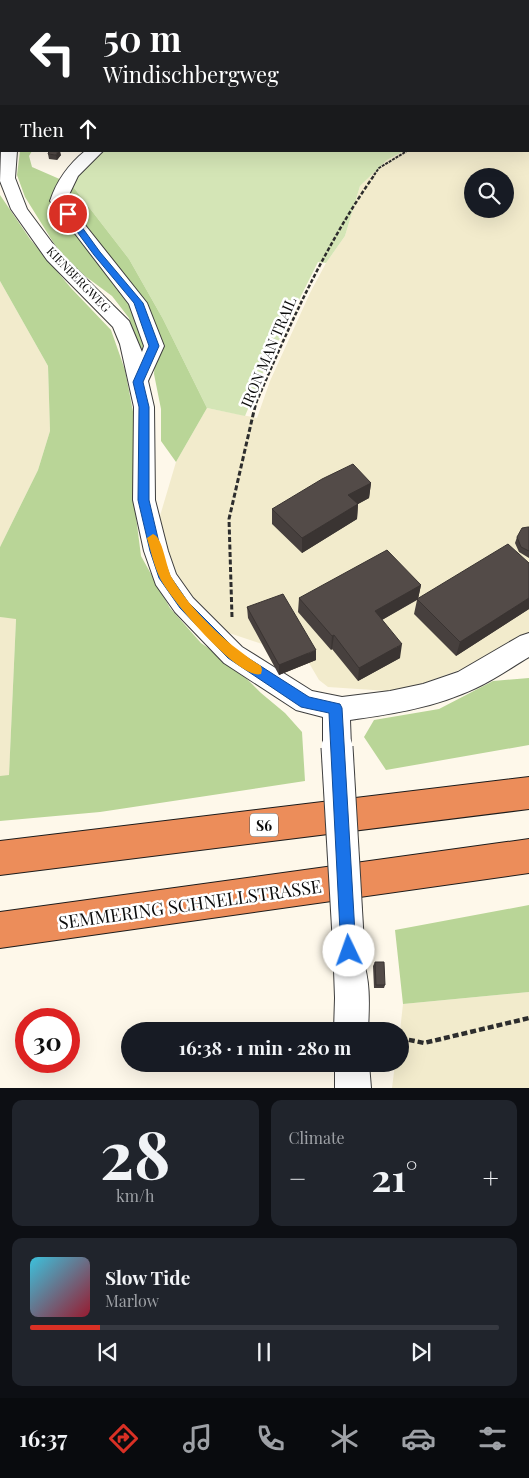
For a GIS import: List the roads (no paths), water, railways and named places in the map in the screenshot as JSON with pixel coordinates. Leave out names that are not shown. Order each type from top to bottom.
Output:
[{"type":"highway","name":"S6","points":[[0,858],[529,793]]},
{"type":"highway","name":"SEMMERING SCHNELLSTRASSE","points":[[0,930],[529,856]]},
{"type":"street","name":"KIENBERGWEG","points":[[9,152],[6,178],[19,209],[54,256],[122,325],[130,344],[144,407],[144,500],[156,551],[165,578],[184,605],[233,655],[306,702],[336,708]]},
{"type":"street","name":"KIENBERGWEG","points":[[94,152],[74,168],[63,184],[58,201],[97,254],[138,303],[154,346],[138,382]]},
{"type":"street","points":[[352,1022],[336,708],[390,703],[422,696],[467,680],[529,644]]},
{"type":"street","points":[[352,1072],[353,1088]]}]
